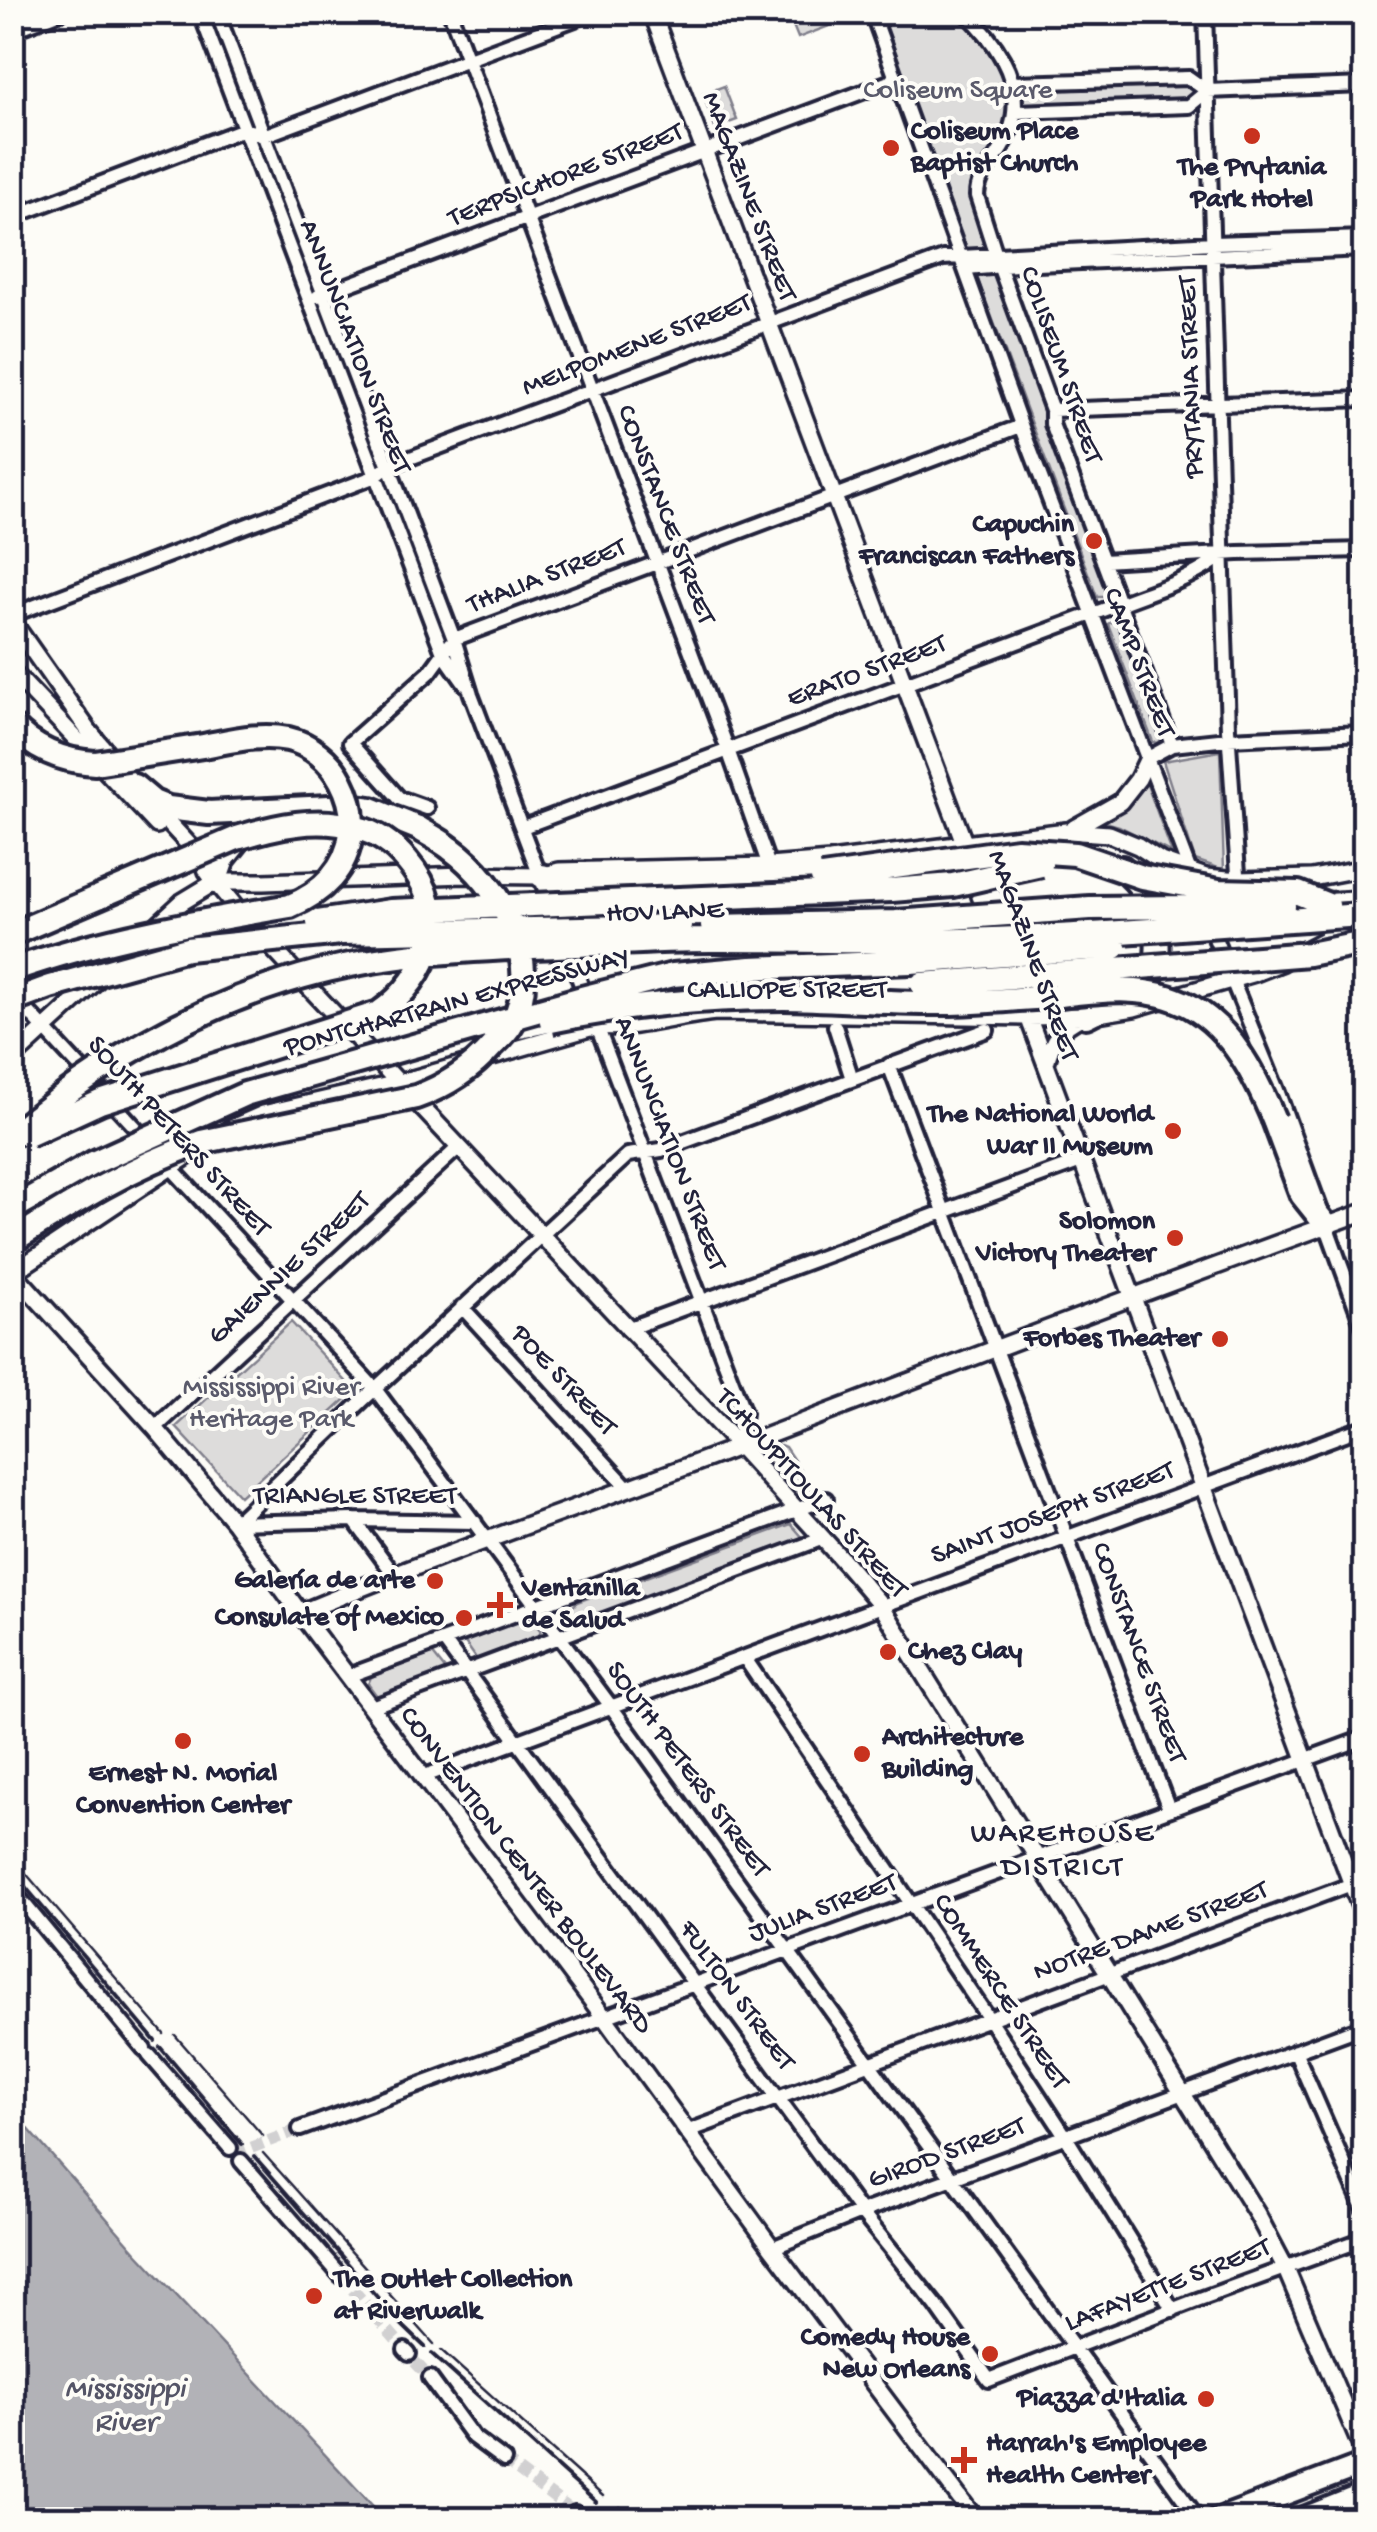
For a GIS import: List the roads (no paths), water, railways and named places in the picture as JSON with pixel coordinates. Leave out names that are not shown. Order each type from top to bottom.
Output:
[{"type":"highway","points":[[12,725],[44,751],[79,762],[96,763],[255,737],[299,742],[326,760],[344,786],[353,816],[348,852],[341,866],[305,900],[125,937],[12,970]]},
{"type":"highway","points":[[12,1241],[136,1168],[201,1142],[416,1097],[441,1088],[485,1054],[512,1024],[519,1004],[523,979],[512,922],[476,872],[452,849],[418,828],[371,808],[350,806],[209,814],[168,808],[134,786]]},
{"type":"highway","points":[[211,876],[245,832],[300,808]]},
{"type":"highway","points":[[12,934],[236,838],[261,830],[314,823],[356,827],[385,840],[414,869],[424,889],[432,924],[418,974],[395,1002],[379,1013],[100,1102],[12,1145]]},
{"type":"highway","points":[[542,876],[566,884],[822,877],[1018,850],[1075,854],[1142,877],[1206,889],[1298,893],[1328,905]]},
{"type":"highway","points":[[187,949],[309,923],[391,911],[953,885],[1096,853],[1112,859],[1143,890],[1154,914],[1158,942],[1154,968],[1146,980],[1122,998],[1086,1016]]},
{"type":"highway","name":"PONTCHARTRAIN EXPRESSWAY","points":[[12,997],[187,949],[340,933],[896,922],[1090,908],[1364,903]]},
{"type":"highway","name":"HOV LANE","points":[[12,1136],[89,1076],[188,1019],[288,980],[379,959],[492,948],[723,940],[923,942],[1364,915]]},
{"type":"highway","name":"PONTCHARTRAIN EXPRESSWAY","points":[[12,1209],[92,1163],[245,1094],[674,975],[1364,929]]},
{"type":"highway","points":[[597,1026],[611,1007],[642,996],[678,990],[922,984],[1310,954],[1364,942]]},
{"type":"highway","points":[[463,1034],[500,1032],[656,1003],[782,998],[947,1003],[1120,989],[1154,993],[1190,1006],[1215,1025],[1249,1067],[1302,1196],[1326,1225]]},
{"type":"main road","points":[[1216,2520],[1364,2464]]},
{"type":"main road","points":[[1299,2520],[1364,2494]]},
{"type":"street","points":[[12,31],[60,12]]},
{"type":"street","name":"ANNUNCIATION STREET","points":[[200,12],[444,653],[471,694]]},
{"type":"street","name":"ANNUNCIATION STREET","points":[[217,12],[744,1412],[738,1446]]},
{"type":"street","name":"CONSTANCE STREET","points":[[450,12],[770,866]]},
{"type":"street","points":[[12,217],[244,130],[263,136],[594,12]]},
{"type":"street","name":"MAGAZINE STREET","points":[[652,12],[1364,1917]]},
{"type":"street","name":"CAMP STREET","points":[[872,12],[1092,614],[1277,1090],[1364,1330]]},
{"type":"street","points":[[965,12],[1004,60],[1013,83],[1016,112],[1190,106],[1207,91]]},
{"type":"street","name":"PRYTANIA STREET","points":[[1205,12],[1228,739],[1239,880],[1236,930]]},
{"type":"street","points":[[1013,83],[1189,78],[1207,91],[1364,85]]},
{"type":"street","name":"TERPSICHORE STREET","points":[[309,299],[897,79]]},
{"type":"street","name":"COLISEUM STREET","points":[[1016,112],[1000,151],[982,174],[977,196],[1052,410],[1052,424],[1172,745]]},
{"type":"street","name":"MELPOMENE STREET","points":[[12,618],[376,476],[388,466],[943,258],[963,263],[1364,238]]},
{"type":"street","name":"MELPOMENE STREET","points":[[1213,249],[1364,249]]},
{"type":"street","points":[[1052,410],[1364,399]]},
{"type":"street","name":"THALIA STREET","points":[[427,808],[399,798],[350,743],[430,672],[454,638],[1022,426]]},
{"type":"street","name":"ERATO STREET","points":[[1103,561],[1364,550]]},
{"type":"street","name":"ERATO STREET","points":[[523,828],[1119,604],[1188,576],[1224,554]]},
{"type":"street","name":"TCHOUPITOULAS STREET","points":[[12,618],[89,731],[203,860],[249,923],[824,1538],[880,1605],[1238,2182],[1285,2267],[1364,2453]]},
{"type":"street","name":"TCHOUPITOULAS STREET","points":[[12,672],[195,866],[211,876]]},
{"type":"street","points":[[1066,831],[1120,802],[1148,758],[1172,745],[1364,733]]},
{"type":"street","points":[[12,1060],[211,876],[263,882],[770,866],[830,862],[1066,831],[1109,834],[1160,861],[1206,877],[1312,878],[1364,868]]},
{"type":"street","points":[[1012,838],[999,845],[991,858],[987,870],[990,890],[1030,964],[1062,998],[1086,1016]]},
{"type":"street","name":"CALLIOPE STREET","points":[[13,1272],[232,1127],[263,1114],[398,1082],[597,1026],[618,1028],[718,1012],[1086,1016],[1134,1008],[1233,980],[1286,961],[1330,936],[1364,929]]},
{"type":"street","points":[[1233,980],[1235,947]]},
{"type":"street","name":"SOUTH PETERS STREET","points":[[12,997],[47,1028],[375,1389],[610,1705],[1199,2520]]},
{"type":"street","points":[[1045,1066],[1051,1042],[1067,1024],[1086,1016]]},
{"type":"street","points":[[835,1026],[852,1079]]},
{"type":"street","points":[[236,1522],[628,1155],[661,1150],[986,1030]]},
{"type":"street","name":"CONSTANCE STREET","points":[[889,1065],[1170,1809]]},
{"type":"street","name":"GAIENNIE STREET","points":[[155,1428],[459,1147]]},
{"type":"street","points":[[628,1329],[1081,1161]]},
{"type":"street","points":[[300,1613],[393,1574],[1364,1212]]},
{"type":"street","name":"CONVENTION CENTER BOULEVARD","points":[[13,1272],[236,1522],[976,2520]]},
{"type":"street","name":"POE STREET","points":[[462,1308],[628,1488]]},
{"type":"street","name":"SAINT JOSEPH STREET","points":[[422,1777],[1364,1427]]},
{"type":"street","points":[[348,1676],[826,1499]]},
{"type":"street","points":[[354,1520],[393,1574]]},
{"type":"street","name":"TRIANGLE STREET","points":[[236,1522],[474,1522]]},
{"type":"street","points":[[371,1707],[824,1538]]},
{"type":"street","name":"FULTON STREET","points":[[444,1641],[861,2212],[936,2305],[989,2380]]},
{"type":"street","name":"COMMERCE STREET","points":[[744,1657],[988,2019],[1173,2310]]},
{"type":"street","name":"JULIA STREET","points":[[300,2130],[1364,1738]]},
{"type":"street","name":"NOTRE DAME STREET","points":[[686,2132],[1352,1884]]},
{"type":"street","points":[[12,1889],[230,2148]]},
{"type":"street","name":"GIROD STREET","points":[[772,2248],[1364,2026]]},
{"type":"street","points":[[1295,2051],[1364,2210]]},
{"type":"street","points":[[241,2161],[341,2276]]},
{"type":"street","name":"LAFAYETTE STREET","points":[[989,2380],[1364,2239]]},
{"type":"street","points":[[430,2378],[473,2437],[504,2460]]},
{"type":"water","name":"Mississippi River","points":[[12,2110],[136,2252],[385,2519],[13,2519]]},
{"type":"tunnel","points":[[235,2154],[300,2129]]},
{"type":"tunnel","points":[[341,2276],[405,2350]]},
{"type":"tunnel","points":[[415,2362],[430,2378]]},
{"type":"tunnel","points":[[504,2460],[575,2513]]},
{"type":"tram line","points":[[12,1838],[23,1851]]},
{"type":"tram line","points":[[17,1863],[164,2034]]},
{"type":"tram line","points":[[175,2035],[263,2136]]},
{"type":"tram line","points":[[263,2153],[434,2344]]},
{"type":"tram line","points":[[441,2350],[603,2496]]},
{"type":"tram line","points":[[620,2507],[633,2520]]},
{"type":"railway","points":[[12,1871],[155,2041]]},
{"type":"railway","points":[[160,2047],[242,2144]]},
{"type":"railway","points":[[254,2156],[425,2347]]},
{"type":"railway","points":[[432,2354],[596,2502]]},
{"type":"railway","points":[[610,2516],[614,2520]]},
{"type":"place","name":"The Prytania Park Hotel","points":[[1252,136]]},
{"type":"place","name":"Coliseum Place Baptist Church","points":[[891,148]]},
{"type":"place","name":"Capuchin Franciscan Fathers","points":[[1094,541]]},
{"type":"place","name":"The National World War II Museum","points":[[1173,1131]]},
{"type":"place","name":"Solomon Victory Theater","points":[[1175,1238]]},
{"type":"place","name":"Forbes Theater","points":[[1220,1339]]},
{"type":"place","name":"Galería de arte","points":[[435,1581]]},
{"type":"place","name":"Ventanilla de Salud","points":[[500,1605]]},
{"type":"place","name":"Consulate of Mexico","points":[[464,1618]]},
{"type":"place","name":"Chez Clay","points":[[888,1652]]},
{"type":"place","name":"Ernest N. Morial Convention Center","points":[[183,1741]]},
{"type":"place","name":"Architecture Building","points":[[862,1754]]},
{"type":"place","name":"The Outlet Collection at Riverwalk","points":[[314,2296]]},
{"type":"place","name":"Comedy House New Orleans","points":[[990,2354]]},
{"type":"place","name":"Piazza d'Italia","points":[[1206,2399]]},
{"type":"place","name":"Harrah's Employee Health Center","points":[[964,2460]]},
{"type":"district","name":"WAREHOUSE DISTRICT","points":[[1063,1852]]},
{"type":"park label","name":"Coliseum Square","points":[[958,91]]},
{"type":"park label","name":"Mississippi River Heritage Park","points":[[271,1404]]}]
